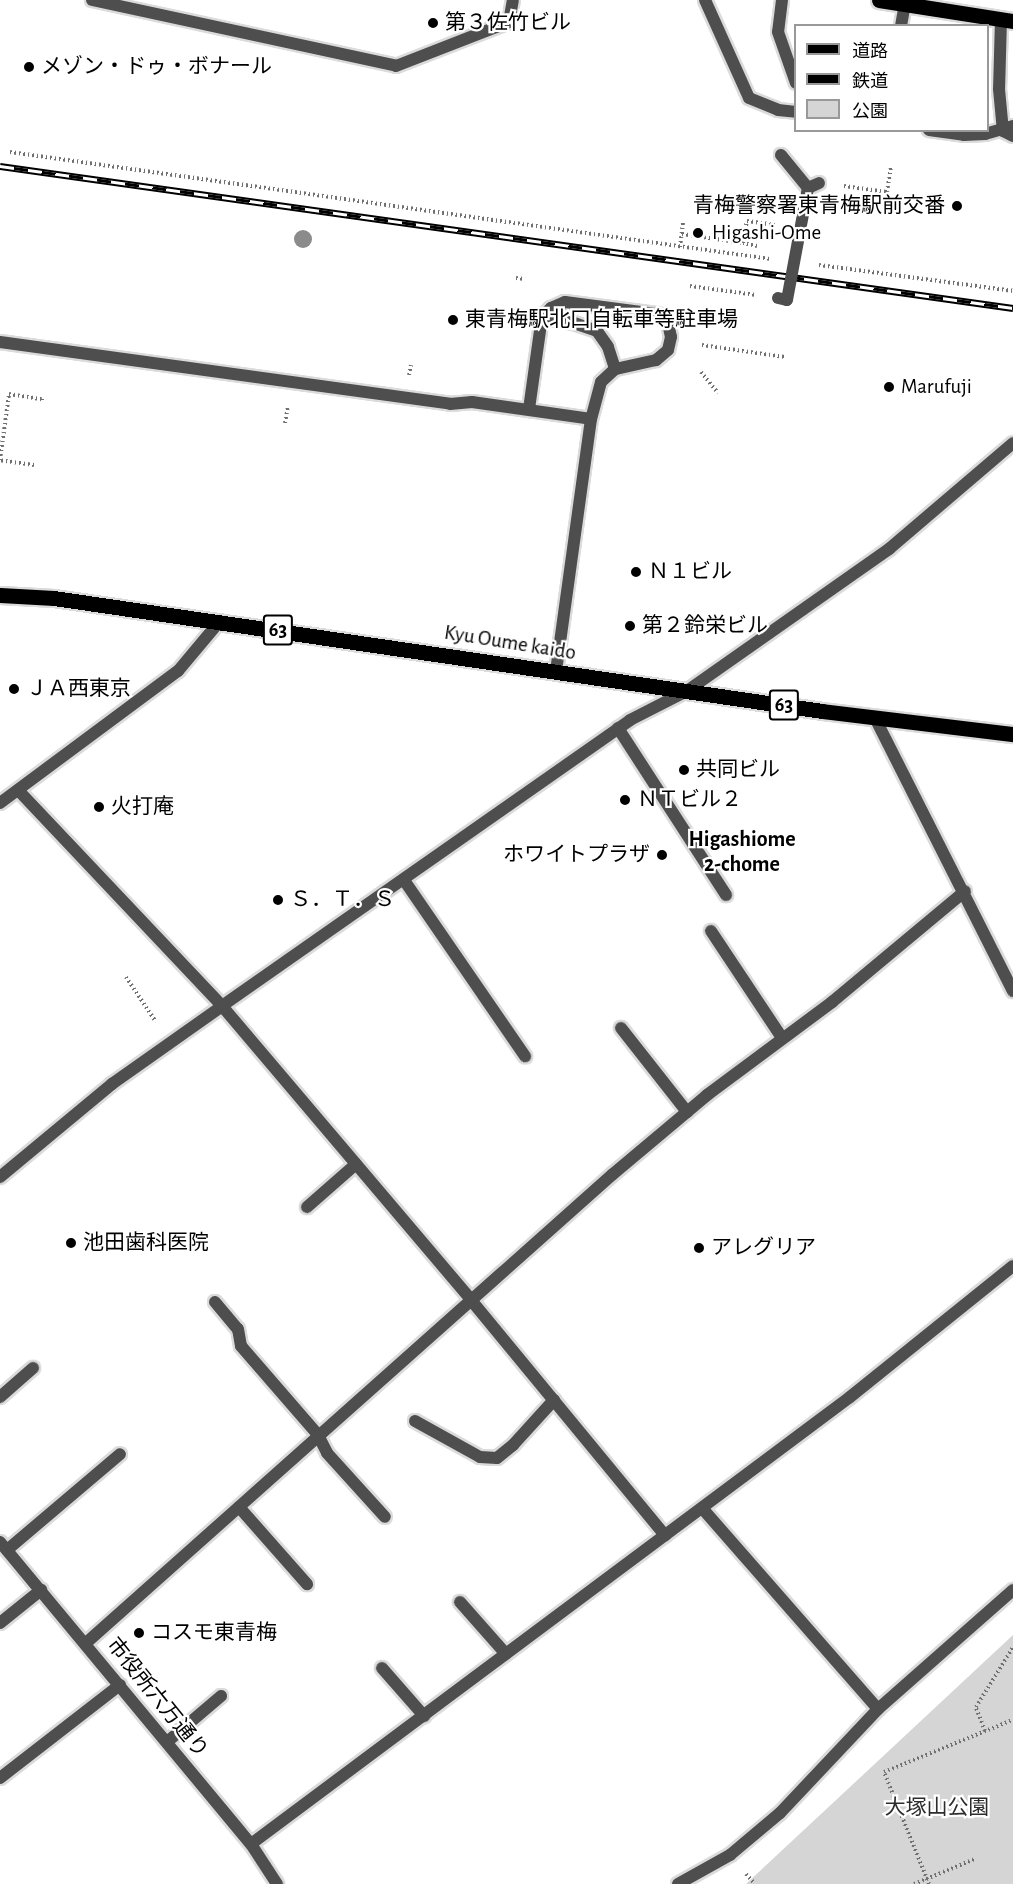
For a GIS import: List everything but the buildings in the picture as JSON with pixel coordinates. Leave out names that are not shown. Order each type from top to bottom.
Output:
[{"type":"main road","points":[[879,0],[1007,20]]},
{"type":"main road","name":"Kyu Oume kaido","points":[[0,595],[54,598],[875,718],[1013,734]]},
{"type":"street","points":[[92,0],[396,66],[509,22],[513,0]]},
{"type":"street","points":[[705,0],[749,98],[778,110],[794,112]]},
{"type":"street","points":[[782,0],[778,32],[794,80]]},
{"type":"street","points":[[901,24],[905,4]]},
{"type":"street","points":[[943,132],[964,135],[1009,131],[999,89],[1007,20]]},
{"type":"street","points":[[778,298],[787,300],[801,228],[813,185],[781,155]]},
{"type":"street","points":[[529,409],[542,317],[551,308],[565,302],[658,314],[668,323],[671,337],[668,350],[656,360],[615,369],[601,382],[591,419],[556,670]]},
{"type":"street","points":[[542,317],[574,323],[597,331],[608,346],[615,369]]},
{"type":"street","points":[[0,342],[450,404],[472,402],[591,419]]},
{"type":"street","points":[[0,1177],[112,1084],[222,1006],[618,728],[687,691],[889,549],[1013,442]]},
{"type":"street","points":[[0,803],[178,671],[220,621]]},
{"type":"street","points":[[875,718],[1013,991]]},
{"type":"street","points":[[618,728],[726,895]]},
{"type":"street","points":[[18,790],[222,1006],[471,1300],[665,1535]]},
{"type":"street","points":[[404,880],[525,1056]]},
{"type":"street","points":[[86,1643],[471,1300],[687,1112],[832,1002],[964,891]]},
{"type":"street","points":[[711,931],[782,1038]]},
{"type":"street","points":[[621,1028],[687,1112]]},
{"type":"street","points":[[308,1206],[356,1164]]},
{"type":"street","points":[[251,1844],[850,1397],[1013,1266]]},
{"type":"street","points":[[215,1302],[237,1329],[241,1346],[318,1436],[327,1453],[385,1517]]},
{"type":"street","points":[[0,1397],[33,1368]]},
{"type":"street","points":[[415,1421],[480,1457],[497,1458],[513,1445],[554,1400]]},
{"type":"street","points":[[3,1546],[120,1454]]},
{"type":"street","points":[[239,1507],[307,1584]]},
{"type":"street","points":[[702,1508],[878,1709]]},
{"type":"street","name":"市役所六万通り","points":[[3,1546],[251,1844],[277,1884]]},
{"type":"street","points":[[0,1623],[41,1590]]},
{"type":"street","points":[[678,1884],[730,1855],[780,1813],[878,1709],[1013,1590]]},
{"type":"street","points":[[460,1602],[506,1654]]},
{"type":"street","points":[[382,1668],[424,1716]]},
{"type":"street","points":[[0,1778],[120,1685]]},
{"type":"street","points":[[167,1742],[221,1696]]},
{"type":"path","points":[[10,152],[780,260]]},
{"type":"path","points":[[813,185],[887,192],[891,166]]},
{"type":"path","points":[[743,243],[747,220],[801,228]]},
{"type":"path","points":[[680,247],[683,222]]},
{"type":"path","points":[[682,234],[757,246]]},
{"type":"path","points":[[814,264],[1013,291]]},
{"type":"path","points":[[516,278],[525,279]]},
{"type":"path","points":[[690,286],[730,291]]},
{"type":"path","points":[[702,345],[785,357]]},
{"type":"path","points":[[701,372],[718,393]]},
{"type":"path","points":[[34,465],[0,460],[9,394],[42,399],[42,402]]},
{"type":"path","points":[[126,977],[170,1043]]},
{"type":"path","points":[[986,1731],[976,1707],[1013,1647]]},
{"type":"path","points":[[929,1884],[884,1772],[1013,1720]]},
{"type":"path","points":[[915,1884],[975,1859]]},
{"type":"green space","name":"大塚山公園","points":[[1013,1635],[1013,1884],[746,1884]]},
{"type":"railway","points":[[0,166],[1013,308]]},
{"type":"place","name":"第３佐竹ビル","points":[[433,23]]},
{"type":"place","name":"メゾン・ドゥ・ボナール","points":[[29,67]]},
{"type":"place","name":"青梅警察署東青梅駅前交番","points":[[957,206]]},
{"type":"place","name":"Higashi-Ome","points":[[698,233]]},
{"type":"place","name":"東青梅駅北口自転車等駐車場","points":[[453,320]]},
{"type":"place","name":"Marufuji","points":[[889,387]]},
{"type":"place","name":"Ｎ１ビル","points":[[636,572]]},
{"type":"place","name":"第２鈴栄ビル","points":[[630,626]]},
{"type":"place","name":"ＪＡ西東京","points":[[14,689]]},
{"type":"place","name":"共同ビル","points":[[684,770]]},
{"type":"place","name":"ＮＴビル２","points":[[625,800]]},
{"type":"place","name":"火打庵","points":[[99,807]]},
{"type":"place","name":"ホワイトプラザ","points":[[662,855]]},
{"type":"place","name":"Ｓ．Ｔ．Ｓ","points":[[278,900]]},
{"type":"place","name":"池田歯科医院","points":[[71,1243]]},
{"type":"place","name":"アレグリア","points":[[699,1248]]},
{"type":"place","name":"コスモ東青梅","points":[[139,1633]]},
{"type":"district","name":"Higashiome 2-chome","points":[[742,852]]}]
